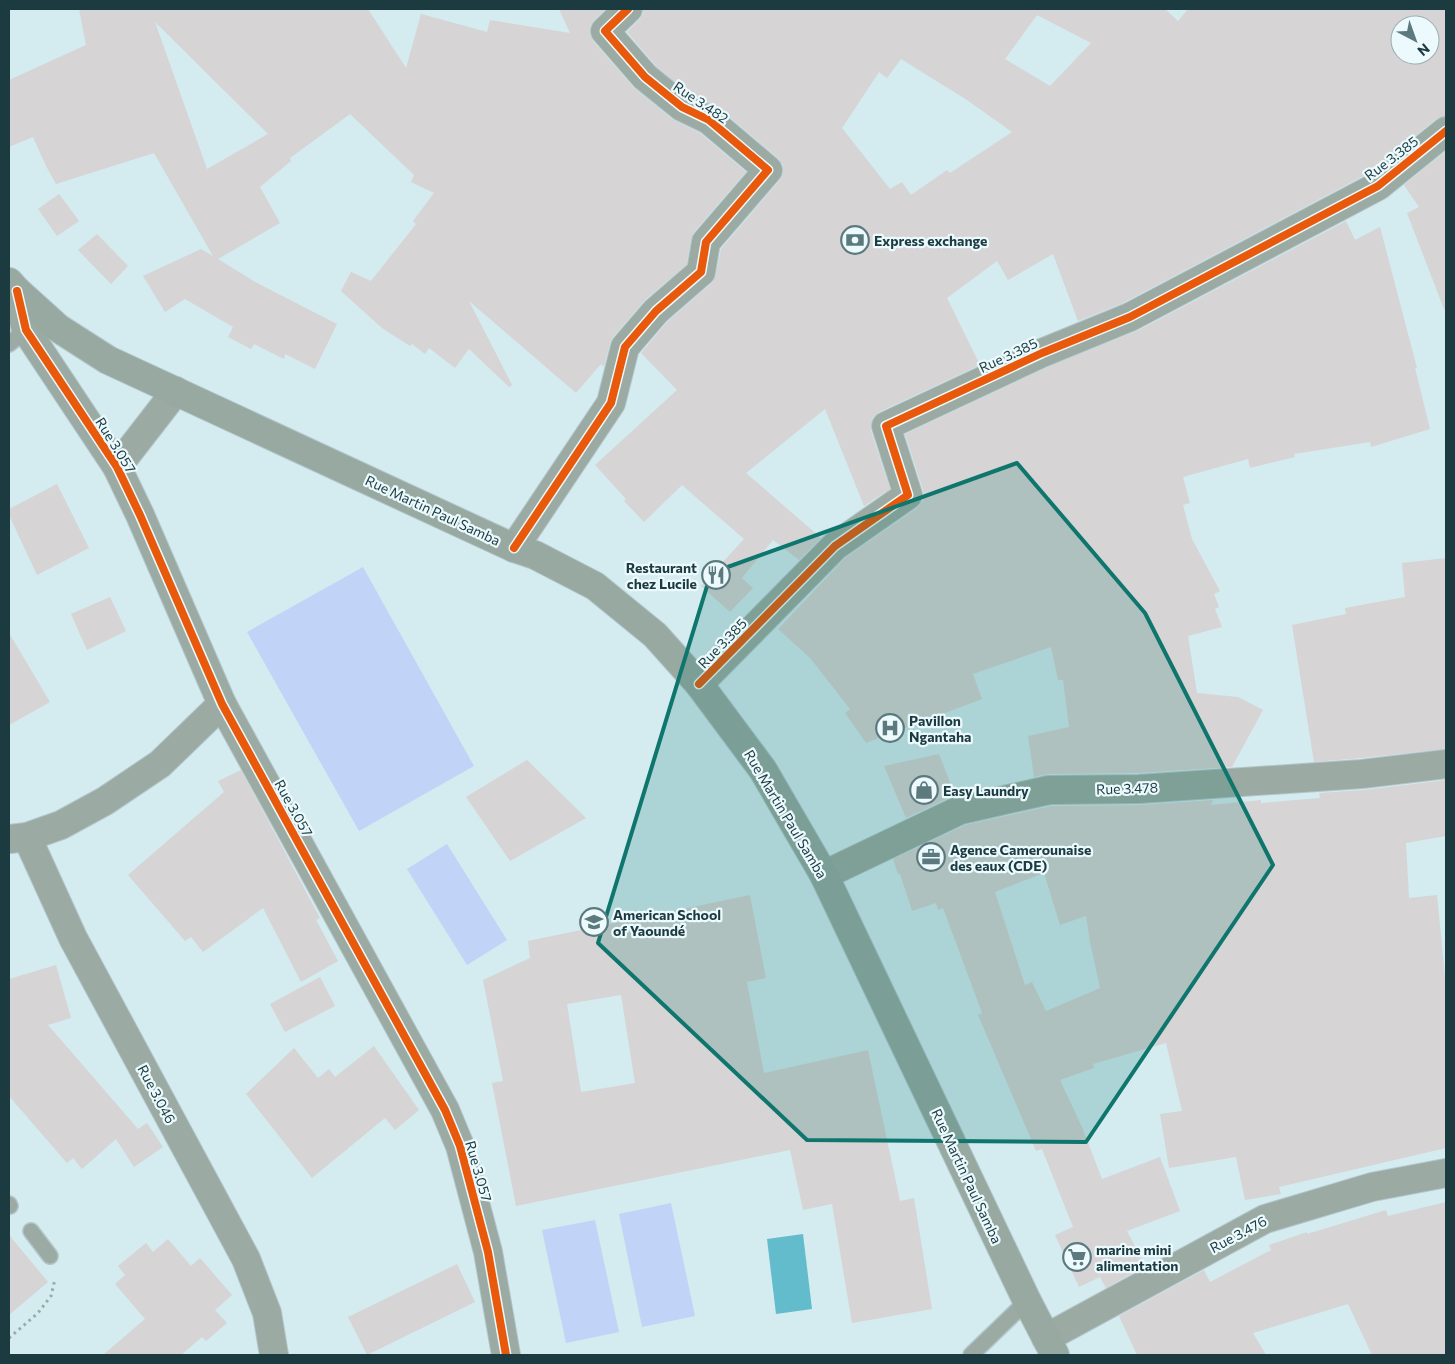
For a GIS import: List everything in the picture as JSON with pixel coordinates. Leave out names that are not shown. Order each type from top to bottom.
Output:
[{"type":"main road","name":"Rue Martin Paul Samba","points":[[13,286],[58,328],[108,360],[514,548],[535,555],[595,586],[655,635],[699,684],[763,770],[824,874],[1050,1347]]},
{"type":"street","name":"Rue 3.482","points":[[514,548],[611,403],[625,347],[656,311],[701,272],[706,242],[768,170],[710,120],[682,107],[645,77],[605,31],[628,9]]},
{"type":"street","name":"Rue 3.385","points":[[699,684],[835,546],[908,495],[886,426],[1042,352],[1130,317],[1378,186],[1446,131]]},
{"type":"street","name":"Rue 3.057","points":[[13,286],[17,337],[117,467],[140,515],[222,704],[445,1110],[460,1146],[488,1252],[506,1355]]},
{"type":"street","name":"Rue 3.057","points":[[117,467],[176,391]]},
{"type":"street","points":[[18,838],[61,825],[105,801],[160,764],[222,704]]},
{"type":"street","name":"Rue 3.478","points":[[824,874],[960,810],[1049,790],[1139,789],[1362,774],[1446,764]]},
{"type":"street","name":"Rue 3.046","points":[[18,838],[246,1259],[266,1313],[274,1355]]},
{"type":"street","name":"Rue 3.476","points":[[1050,1347],[1265,1219],[1372,1187],[1446,1173]]},
{"type":"lane","points":[[31,1231],[50,1256]]},
{"type":"lane","points":[[971,1355],[1027,1301]]},
{"type":"path","points":[[9,1338],[38,1313],[51,1296],[55,1279],[50,1256]]},
{"type":"highlighted area","points":[[1017,463],[1145,613],[1273,865],[1086,1142],[807,1140],[598,943],[711,573]]},
{"type":"shaded area","points":[[363,567],[474,766],[359,831],[247,632]]},
{"type":"shaded area","points":[[447,844],[507,940],[467,965],[407,869]]},
{"type":"shaded area","points":[[671,1203],[695,1316],[642,1327],[619,1214]]},
{"type":"shaded area","points":[[595,1220],[619,1332],[566,1343],[542,1230]]},
{"type":"shaded area","points":[[803,1234],[812,1309],[776,1314],[767,1239]]},
{"type":"building","points":[[79,9],[368,9],[406,68],[421,14],[487,32],[490,20],[570,33],[559,9],[606,9],[590,26],[590,34],[593,41],[635,89],[672,119],[700,133],[746,172],[694,232],[687,264],[646,299],[613,337],[604,367],[601,364],[576,393],[469,301],[512,385],[509,387],[469,349],[455,368],[429,348],[425,354],[412,344],[410,346],[382,328],[341,291],[351,272],[371,281],[416,224],[413,221],[434,193],[411,182],[414,175],[350,114],[290,158],[291,161],[260,187],[280,223],[218,259],[257,283],[337,324],[315,369],[285,354],[284,359],[254,344],[251,349],[228,337],[233,327],[185,299],[165,312],[143,276],[201,249],[213,256],[154,153],[56,184],[33,137],[9,147],[9,80],[86,45]],"holes":[[[155,22],[268,134],[207,169]]]},
{"type":"building","points":[[643,9],[1165,9],[1178,21],[1188,9],[1446,9],[1446,116],[1436,119],[1369,173],[1123,303],[1078,321],[1053,254],[1008,280],[997,261],[947,298],[980,365],[879,412],[873,417],[871,431],[890,489],[864,506],[825,409],[746,473],[821,538],[799,560],[773,540],[742,578],[753,588],[730,612],[701,586],[744,539],[682,485],[644,522],[595,465],[677,390],[641,353],[667,322],[712,283],[716,275],[721,249],[780,180],[783,173],[783,165],[778,158],[719,108],[690,94],[656,66],[627,32],[643,14]],"holes":[[[1037,15],[1091,43],[1050,86],[1005,59]],[[901,59],[967,100],[1012,132],[950,173],[947,170],[911,195],[902,182],[890,189],[842,128],[879,72],[887,78]]]},
{"type":"building","points":[[1446,151],[1446,309],[1444,309],[1407,213],[1419,207],[1404,185]]},
{"type":"building","points":[[59,194],[79,221],[57,236],[38,209]]},
{"type":"building","points":[[1346,221],[1355,240],[1380,227],[1417,368],[1415,368],[1430,429],[1371,447],[1370,442],[1294,454],[1295,457],[1250,468],[1248,459],[1183,477],[1190,503],[1183,505],[1192,539],[1220,591],[1214,594],[1219,607],[1215,609],[1222,627],[1188,636],[1197,693],[1238,697],[1263,710],[1232,767],[1138,773],[1049,774],[1034,777],[1028,736],[1069,727],[1063,680],[1058,680],[1051,647],[973,674],[982,699],[866,743],[845,713],[850,709],[810,658],[778,629],[845,558],[917,508],[923,501],[923,490],[905,434],[1048,367],[1137,331]]},
{"type":"building","points":[[97,234],[128,266],[111,284],[78,250]]},
{"type":"building","points":[[57,484],[89,548],[37,575],[9,515],[9,509]]},
{"type":"building","points":[[1446,558],[1446,749],[1314,762],[1292,625],[1346,614],[1345,608],[1405,597],[1402,563]]},
{"type":"building","points":[[110,597],[126,631],[87,650],[71,614]]},
{"type":"building","points":[[9,633],[50,702],[9,725]]},
{"type":"building","points":[[939,754],[955,795],[906,818],[884,766]]},
{"type":"building","points":[[527,760],[586,818],[510,861],[466,797]]},
{"type":"building","points":[[241,770],[320,918],[316,920],[338,961],[301,982],[263,908],[203,952],[191,937],[185,941],[128,875],[224,792],[218,781]]},
{"type":"building","points":[[1446,780],[1446,836],[1406,843],[1409,898],[1437,895],[1446,987],[1446,1148],[1279,1187],[1281,1194],[1245,1200],[1236,1157],[1169,1168],[1160,1114],[1182,1111],[1166,1043],[1093,1064],[1094,1068],[1060,1080],[1082,1127],[1102,1179],[1160,1157],[1180,1211],[1127,1231],[1145,1266],[1106,1288],[1100,1277],[1079,1287],[1055,1235],[1073,1227],[1042,1149],[1036,1151],[978,1015],[982,1013],[943,908],[938,910],[936,903],[912,911],[893,859],[965,825],[1051,806],[1139,805],[1213,800],[1211,805],[1261,800],[1261,803],[1320,798],[1319,793],[1364,790]],"holes":[[[1044,873],[1060,925],[1086,916],[1100,988],[1046,1011],[1032,982],[1025,985],[995,892]]]},
{"type":"building","points":[[750,895],[766,978],[747,982],[764,1073],[868,1050],[900,1201],[914,1198],[932,1309],[852,1323],[832,1204],[803,1210],[790,1150],[516,1206],[492,1083],[503,1081],[483,980],[530,958],[528,941]],"holes":[[[621,995],[635,1083],[581,1092],[567,1004]]]},
{"type":"building","points":[[56,965],[71,1018],[48,1025],[138,1129],[147,1123],[163,1147],[134,1167],[116,1139],[82,1169],[73,1158],[67,1163],[9,1096],[9,979]]},
{"type":"building","points":[[320,977],[335,1006],[285,1032],[270,1004]]},
{"type":"building","points":[[374,1046],[419,1110],[395,1130],[385,1118],[312,1178],[246,1094],[294,1048],[318,1078],[329,1069],[335,1077]]},
{"type":"building","points":[[1446,1202],[1446,1355],[1372,1355],[1348,1304],[1253,1333],[1266,1355],[1137,1355],[1119,1316],[1204,1270],[1210,1282],[1271,1250],[1269,1245],[1307,1232],[1307,1234],[1386,1210],[1388,1216]]},
{"type":"building","points":[[9,1235],[48,1282],[9,1315]]},
{"type":"building","points":[[168,1239],[191,1266],[200,1258],[232,1295],[215,1310],[227,1323],[206,1341],[202,1337],[181,1355],[103,1355],[145,1319],[115,1284],[125,1275],[118,1266],[146,1243],[153,1252]]},
{"type":"building","points":[[457,1264],[475,1302],[367,1355],[348,1317]]},
{"type":"cycle path","points":[[514,548],[611,403],[625,347],[656,311],[701,272],[706,242],[768,170],[709,120],[682,107],[645,77],[605,31],[628,9]]},
{"type":"cycle path","points":[[699,684],[835,546],[908,495],[886,426],[1042,353],[1130,317],[1378,186],[1446,131]]},
{"type":"cycle path","points":[[17,291],[26,330],[117,467],[140,515],[222,704],[445,1110],[460,1146],[488,1252],[506,1355]]},
{"type":"place","name":"Express exchange","points":[[855,240]]},
{"type":"place","name":"Restaurant chez Lucile","points":[[716,575]]},
{"type":"place","name":"Pavillon Ngantaha","points":[[890,728]]},
{"type":"place","name":"Easy Laundry","points":[[924,790]]},
{"type":"place","name":"Agence Camerounaise des eaux (CDE)","points":[[931,857]]},
{"type":"place","name":"American School of Yaoundé","points":[[594,922]]},
{"type":"place","name":"marine mini alimentation","points":[[1077,1257]]}]
